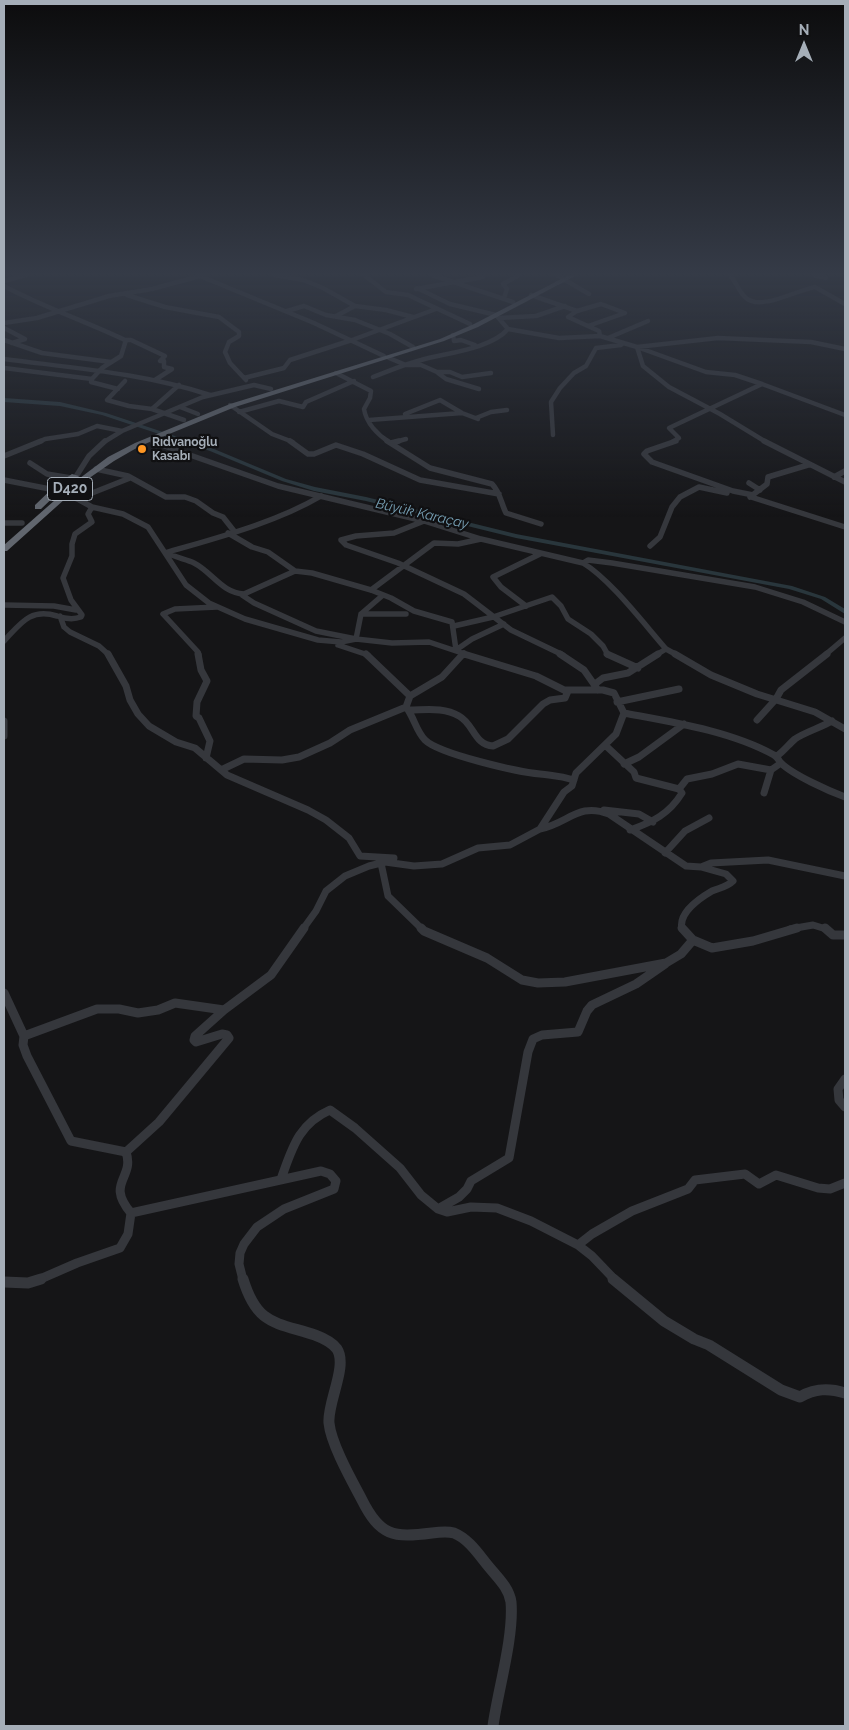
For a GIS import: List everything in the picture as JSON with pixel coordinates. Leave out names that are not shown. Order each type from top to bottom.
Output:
[{"type":"highway","points":[[142,441],[198,414],[271,389],[389,356]]},
{"type":"highway","points":[[182,422],[230,405],[390,356]]},
{"type":"highway","name":"D420","points":[[4,549],[65,492],[111,458],[142,441]]},
{"type":"highway","name":"D420","points":[[4,540],[56,490],[74,476],[106,457],[142,441]]},
{"type":"street","points":[[66,356],[111,362]]},
{"type":"street","points":[[92,379],[99,371],[121,356]]},
{"type":"street","points":[[155,380],[172,369],[164,367],[164,361],[160,361],[164,356]]},
{"type":"street","points":[[227,356],[230,363],[254,386]]},
{"type":"street","points":[[244,378],[284,368],[290,360],[303,356]]},
{"type":"street","points":[[373,377],[436,356]]},
{"type":"street","points":[[553,435],[551,402],[560,388],[574,373],[586,366],[592,356]]},
{"type":"street","points":[[640,356],[643,366],[669,387],[808,465],[845,482]]},
{"type":"street","points":[[661,356],[706,372],[735,375],[845,415]]},
{"type":"street","points":[[386,357],[406,364],[427,367],[446,379],[480,390]]},
{"type":"street","points":[[4,359],[155,380],[210,395]]},
{"type":"street","points":[[4,368],[92,379]]},
{"type":"street","points":[[437,372],[450,372],[467,377],[491,373]]},
{"type":"street","points":[[336,373],[371,391],[369,403],[364,409],[368,420],[376,432],[430,468],[492,484],[498,490],[506,513],[541,524]]},
{"type":"street","points":[[92,379],[91,382],[118,389]]},
{"type":"street","points":[[125,381],[107,400],[129,406],[152,409],[182,422]]},
{"type":"street","points":[[239,412],[279,401],[303,407],[306,402],[354,382]]},
{"type":"street","points":[[762,384],[669,428],[679,438],[678,440],[647,451],[644,454],[652,462],[845,527]]},
{"type":"street","points":[[152,409],[179,385]]},
{"type":"street","points":[[30,463],[47,474],[74,476],[89,456],[106,440],[122,431],[210,395],[244,386],[271,389]]},
{"type":"street","points":[[401,416],[440,400],[462,413],[477,418],[491,412],[507,410]]},
{"type":"street","points":[[230,405],[272,434],[293,442],[308,454],[314,454],[336,445],[363,454],[420,480],[498,494]]},
{"type":"street","points":[[180,406],[198,414]]},
{"type":"street","points":[[368,420],[401,416],[462,413]]},
{"type":"street","points":[[4,456],[45,439],[78,434],[97,426],[122,431]]},
{"type":"street","points":[[391,442],[406,439]]},
{"type":"street","points":[[153,442],[266,483],[424,521],[481,540],[583,563],[594,569],[666,649],[698,669],[757,694],[796,705],[845,727]]},
{"type":"street","points":[[650,546],[657,542],[662,534],[675,500],[699,487],[752,496],[767,484],[768,477],[808,465]]},
{"type":"street","points":[[96,469],[130,478],[162,495],[196,500],[224,518],[234,530]]},
{"type":"street","points":[[834,477],[845,471]]},
{"type":"street","points":[[77,500],[130,478]]},
{"type":"street","points":[[4,480],[65,492],[92,508],[113,511],[142,522],[148,527],[186,585],[200,598],[245,619],[365,653],[410,696]]},
{"type":"street","points":[[749,483],[760,490]]},
{"type":"street","points":[[166,553],[302,507],[321,496]]},
{"type":"street","points":[[4,641],[28,618],[36,614],[50,613],[69,619],[80,618],[82,615],[76,610],[63,578],[72,556],[72,544],[75,534],[92,522],[88,514],[92,508]]},
{"type":"street","points":[[424,521],[387,535],[368,534],[341,540],[346,545],[406,565],[468,596],[493,617],[518,634],[567,658],[583,670],[596,687]]},
{"type":"street","points":[[4,523],[22,523]]},
{"type":"street","points":[[228,533],[252,547],[266,550],[295,571],[312,573],[371,590],[414,611],[452,622],[456,650]]},
{"type":"street","points":[[371,590],[434,543],[458,544],[481,540]]},
{"type":"street","points":[[166,553],[194,563],[225,588],[316,631],[356,639],[392,643],[430,642],[502,667],[536,676],[568,691],[596,687],[614,693],[624,713],[684,724],[754,745],[777,756],[781,763],[822,788],[845,797]]},
{"type":"street","points":[[526,606],[501,587],[493,578],[540,554]]},
{"type":"street","points":[[583,563],[588,560],[612,563],[755,588],[803,602],[845,622]]},
{"type":"street","points":[[242,595],[295,571]]},
{"type":"street","points":[[356,639],[361,614],[383,595]]},
{"type":"street","points":[[454,626],[493,617],[552,597],[556,599],[568,619],[591,634],[603,646],[608,656],[638,668]]},
{"type":"street","points":[[4,605],[54,606],[76,610]]},
{"type":"street","points":[[206,758],[210,741],[199,718],[196,716],[196,711],[198,699],[207,681],[201,670],[198,652],[163,614],[173,610],[203,610],[217,607]]},
{"type":"street","points":[[361,614],[406,614]]},
{"type":"street","points":[[60,616],[64,627],[70,632],[99,646],[110,656],[126,686],[130,700],[144,722],[176,742],[196,748],[227,775],[264,790],[284,802],[308,810],[326,820],[348,838],[360,856],[393,858],[414,866]]},
{"type":"street","points":[[456,650],[472,639],[504,624]]},
{"type":"street","points":[[757,720],[776,699],[781,690],[805,674],[845,638]]},
{"type":"street","points":[[318,640],[341,642],[356,639]]},
{"type":"street","points":[[596,687],[603,678],[628,673],[666,649]]},
{"type":"street","points":[[464,653],[442,677],[410,696],[407,708],[424,740],[440,751],[540,774],[557,774],[574,780]]},
{"type":"street","points":[[617,702],[679,689]]},
{"type":"street","points":[[221,770],[244,759],[282,760],[300,757],[330,744],[350,730],[407,708],[441,710],[455,714],[463,718],[479,740],[492,746],[513,733],[547,701],[565,698],[568,696],[568,691]]},
{"type":"street","points":[[540,829],[564,792],[572,786],[576,773],[616,734],[624,713]]},
{"type":"street","points":[[4,721],[4,736]]},
{"type":"street","points":[[777,756],[788,748],[795,739],[819,729],[832,721]]},
{"type":"street","points":[[624,764],[640,758],[658,741],[684,724]]},
{"type":"street","points":[[605,745],[634,772],[636,778],[679,789],[682,793],[674,807],[653,822],[630,830]]},
{"type":"street","points":[[764,793],[771,770],[781,763]]},
{"type":"street","points":[[679,789],[688,780],[712,774],[738,764],[771,770]]},
{"type":"street","points":[[126,1152],[159,1122],[229,1038],[227,1035],[222,1034],[196,1042],[194,1040],[197,1033],[271,975],[316,911],[331,886],[356,870],[381,863],[414,866],[442,864],[478,848],[510,845],[540,829],[549,828],[572,814],[584,810],[639,814],[653,822]]},
{"type":"street","points":[[602,810],[686,866],[701,867],[726,874],[733,881],[730,885],[709,893],[688,910],[681,924],[683,931],[693,940],[712,948],[753,941],[790,929],[813,925],[824,928],[833,935],[845,935]]},
{"type":"street","points":[[665,853],[685,831],[709,818]]},
{"type":"street","points":[[701,867],[711,863],[768,860],[845,876]]},
{"type":"street","points":[[381,863],[388,896],[424,931],[487,958],[522,980],[538,983],[565,982],[666,963]]},
{"type":"street","points":[[438,1209],[459,1197],[468,1189],[471,1181],[509,1158],[528,1052],[533,1039],[542,1035],[578,1032],[582,1028],[586,1012],[591,1005],[633,986],[653,974],[681,954],[693,940]]},
{"type":"street","points":[[4,993],[24,1036],[23,1045],[27,1056],[71,1141],[88,1146],[116,1148],[126,1152]]},
{"type":"street","points":[[24,1036],[97,1009],[119,1009],[138,1013],[158,1010],[174,1003],[224,1010]]},
{"type":"street","points":[[845,1079],[838,1090],[838,1100],[845,1107]]},
{"type":"street","points":[[281,1179],[293,1142],[310,1121],[330,1110],[355,1128],[400,1168],[421,1195],[438,1209],[447,1212],[471,1207],[498,1208],[532,1221],[578,1245],[592,1256],[607,1274],[664,1321],[686,1336],[709,1345],[781,1390],[800,1397],[810,1390],[823,1388],[845,1392]]},
{"type":"street","points":[[126,1152],[129,1162],[122,1176],[118,1195],[121,1203],[131,1213]]},
{"type":"street","points":[[131,1213],[321,1171],[330,1174],[336,1181],[334,1189],[323,1196],[304,1200],[286,1208],[263,1223],[247,1238],[240,1254],[239,1264],[245,1289],[260,1314],[269,1321],[320,1337],[332,1343],[339,1351],[340,1360],[330,1406],[329,1425],[366,1509],[375,1523],[389,1535],[406,1537],[442,1532],[453,1533],[475,1550],[510,1598],[509,1623],[493,1726]]},
{"type":"street","points":[[578,1245],[592,1234],[632,1211],[688,1189],[695,1180],[745,1174],[758,1184],[776,1175],[818,1188],[830,1188],[845,1183]]},
{"type":"street","points":[[4,1282],[28,1283],[36,1281],[77,1263],[120,1248],[128,1234],[131,1213]]},
{"type":"waterway","name":"Büyük Karaçay","points":[[4,400],[60,404],[104,414],[212,450],[284,480],[314,489],[366,499],[516,536],[790,587],[823,598],[845,612]]},
{"type":"place","name":"Rıdvanoğlu Kasabı","points":[[142,449]]}]
